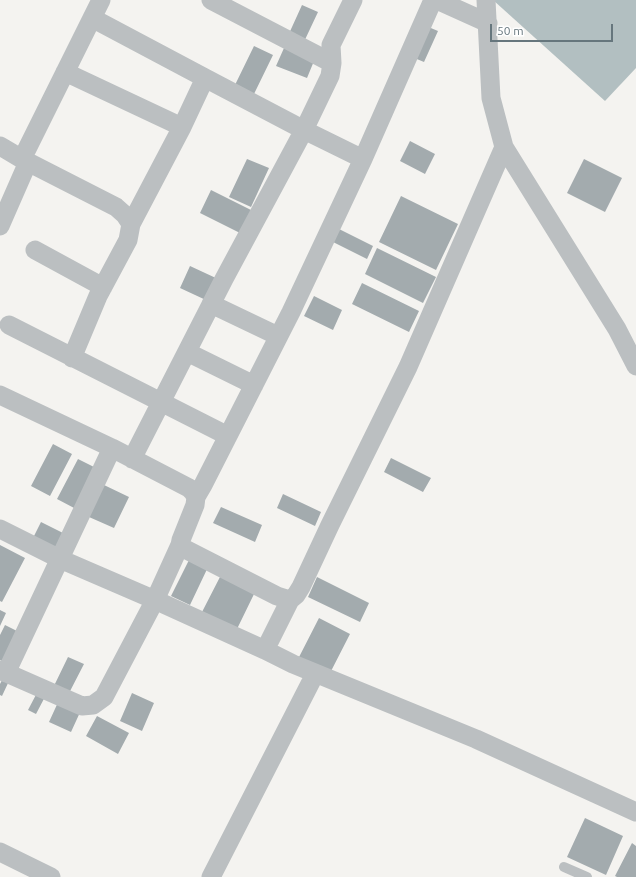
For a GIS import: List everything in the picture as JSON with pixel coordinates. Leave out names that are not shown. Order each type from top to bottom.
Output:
[{"type":"street","points":[[0,226],[25,160],[65,72],[101,0]]},
{"type":"street","points":[[211,0],[332,63]]},
{"type":"street","points":[[132,459],[211,304],[304,130],[330,76],[332,63],[331,45],[353,0]]},
{"type":"street","points":[[112,448],[60,559],[3,671],[82,706],[93,705],[104,697],[155,600],[180,545],[195,504],[196,497],[254,385],[363,159],[433,0]]},
{"type":"street","points":[[437,0],[488,23]]},
{"type":"street","points":[[486,0],[490,98],[504,147],[613,322],[636,366]]},
{"type":"street","points":[[92,18],[304,130],[363,159]]},
{"type":"street","points":[[65,72],[182,127]]},
{"type":"street","points":[[72,358],[103,287],[128,240],[131,224],[182,127],[205,78]]},
{"type":"street","points":[[0,146],[116,208],[125,215],[131,224]]},
{"type":"street","points":[[265,650],[290,600],[296,595],[301,587],[408,368],[504,147]]},
{"type":"street","points":[[35,250],[103,287]]},
{"type":"street","points":[[211,304],[278,336]]},
{"type":"street","points":[[9,325],[228,436]]},
{"type":"street","points":[[187,352],[254,385]]},
{"type":"street","points":[[0,395],[112,448],[189,488],[194,492],[196,497]]},
{"type":"street","points":[[0,529],[60,559],[155,600],[315,674],[476,739],[636,812]]},
{"type":"street","points":[[180,545],[277,596],[290,600]]},
{"type":"street","points":[[211,877],[315,674]]},
{"type":"street","points":[[0,852],[51,877]]},
{"type":"lane","points":[[564,867],[587,877]]},
{"type":"shaded area","points":[[493,0],[636,0],[636,68],[605,101]]},
{"type":"building","points":[[302,5],[318,12],[302,46],[287,38]]},
{"type":"building","points":[[426,26],[438,31],[424,62],[412,57]]},
{"type":"building","points":[[254,46],[273,55],[253,96],[234,87]]},
{"type":"building","points":[[284,48],[314,61],[307,78],[276,66]]},
{"type":"building","points":[[410,141],[435,154],[425,174],[400,161]]},
{"type":"building","points":[[247,159],[269,168],[251,207],[229,197]]},
{"type":"building","points":[[584,159],[622,178],[605,212],[567,193]]},
{"type":"building","points":[[211,190],[251,210],[240,233],[200,213]]},
{"type":"building","points":[[401,196],[458,224],[436,270],[379,242]]},
{"type":"building","points":[[337,228],[373,246],[367,259],[331,241]]},
{"type":"building","points":[[377,248],[436,277],[423,303],[365,274]]},
{"type":"building","points":[[190,266],[218,279],[208,301],[180,288]]},
{"type":"building","points":[[362,283],[419,311],[409,332],[352,304]]},
{"type":"building","points":[[314,296],[342,310],[333,330],[304,316]]},
{"type":"building","points":[[53,444],[72,454],[50,496],[31,486]]},
{"type":"building","points":[[391,458],[431,478],[423,492],[384,472]]},
{"type":"building","points":[[78,459],[98,469],[76,509],[57,499]]},
{"type":"building","points":[[104,485],[129,497],[114,528],[89,517]]},
{"type":"building","points":[[283,494],[321,512],[315,526],[277,508]]},
{"type":"building","points":[[221,507],[262,525],[255,542],[213,523]]},
{"type":"building","points":[[41,522],[67,535],[58,555],[31,542]]},
{"type":"building","points":[[0,545],[25,558],[2,602],[0,601]]},
{"type":"building","points":[[191,556],[209,565],[190,605],[171,596]]},
{"type":"building","points":[[221,575],[255,592],[237,629],[202,612]]},
{"type":"building","points":[[317,577],[369,603],[360,622],[308,597]]},
{"type":"building","points":[[0,610],[6,613],[0,626]]},
{"type":"building","points":[[319,618],[350,634],[328,677],[297,661]]},
{"type":"building","points":[[5,625],[23,634],[9,664],[0,660],[0,635]]},
{"type":"building","points":[[68,657],[84,664],[67,697],[52,690]]},
{"type":"building","points":[[3,678],[9,681],[2,696],[0,695],[0,684]]},
{"type":"building","points":[[39,689],[47,693],[36,714],[28,710]]},
{"type":"building","points":[[132,693],[154,703],[142,731],[120,721]]},
{"type":"building","points":[[60,698],[82,708],[71,732],[49,722]]},
{"type":"building","points":[[97,716],[129,733],[118,754],[86,736]]},
{"type":"building","points":[[585,818],[623,836],[606,875],[567,857]]},
{"type":"building","points":[[632,843],[636,846],[636,877],[617,877],[615,876]]}]
